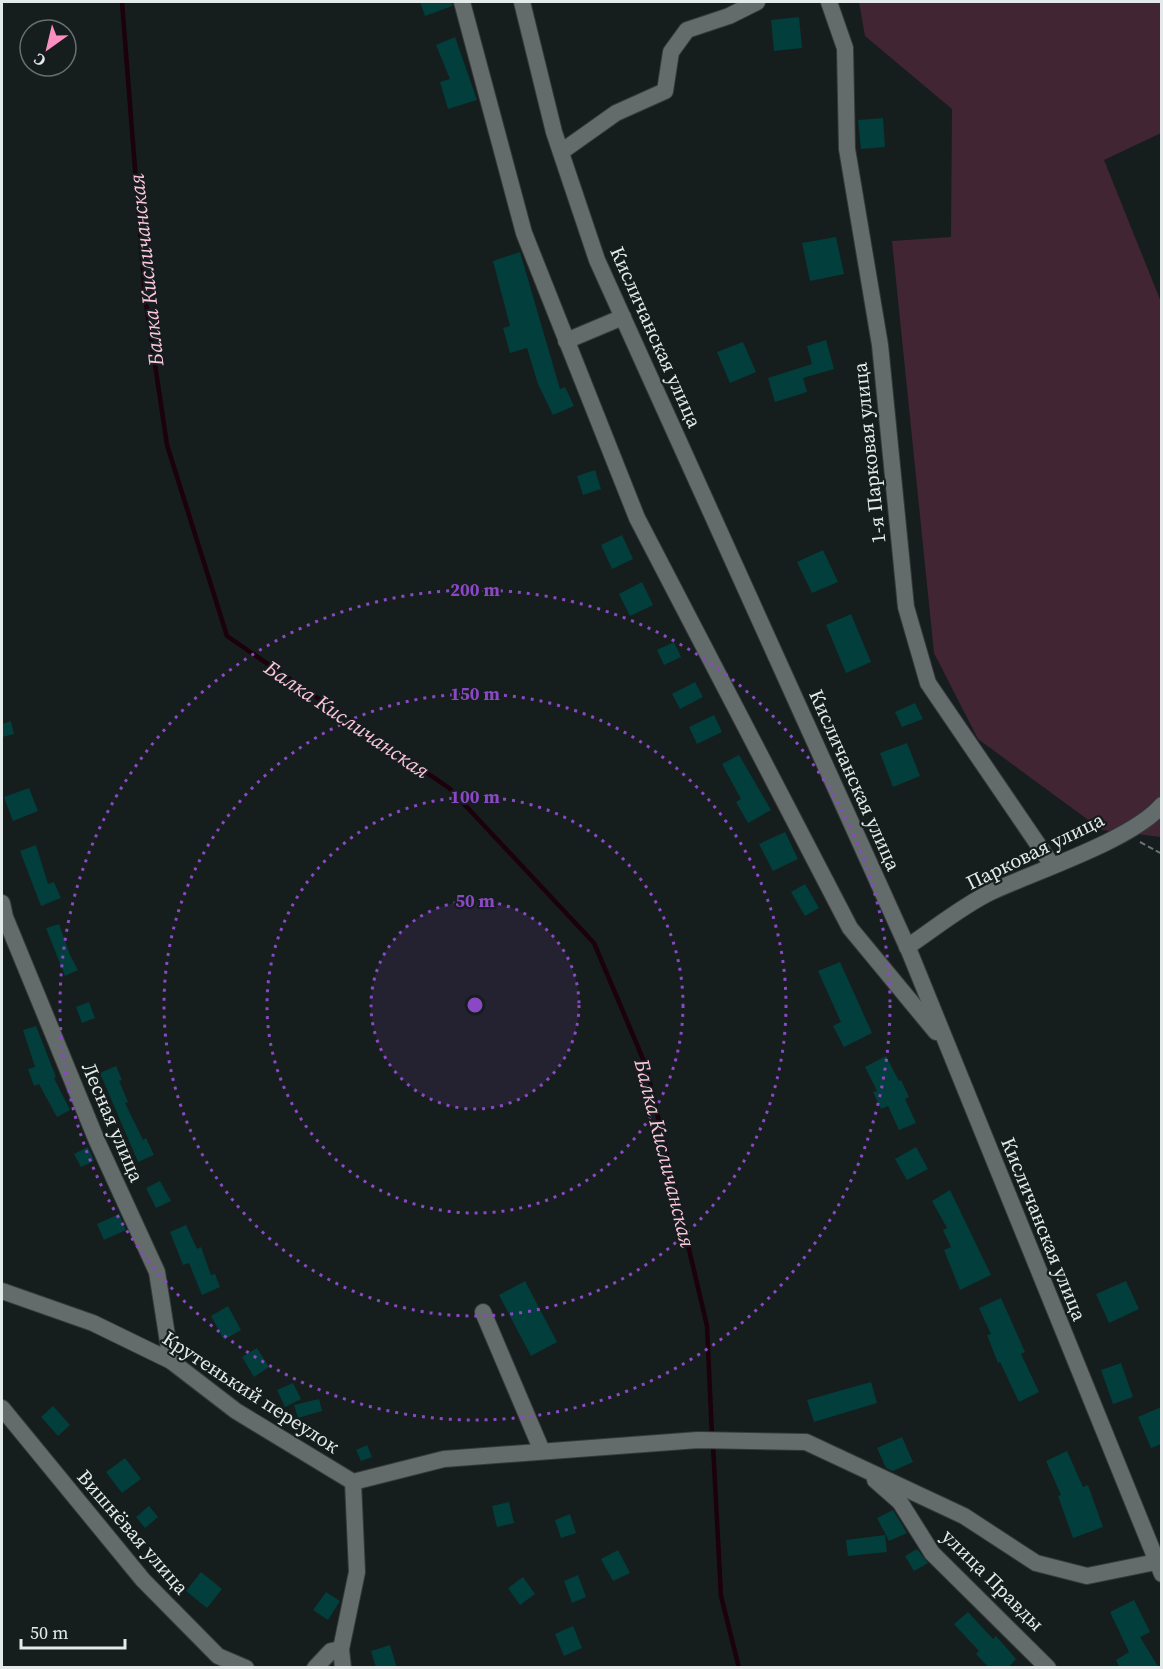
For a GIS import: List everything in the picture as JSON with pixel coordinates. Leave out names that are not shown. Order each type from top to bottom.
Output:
[{"type":"street","points":[[462,2],[524,233],[637,518],[850,928],[946,1045]]},
{"type":"street","name":"Кисличанская улица","points":[[522,2],[561,152],[597,260],[907,947],[1159,1568]]},
{"type":"street","points":[[561,152],[616,113],[665,91],[670,52],[687,30],[729,16],[756,2]]},
{"type":"street","name":"1-я Парковая улица","points":[[829,2],[845,48],[847,149],[854,203],[880,345],[906,608],[928,683],[1052,865]]},
{"type":"street","points":[[566,340],[623,316]]},
{"type":"street","name":"Парковая улица","points":[[907,947],[989,893],[1122,832],[1154,814],[1161,805]]},
{"type":"street","name":"Лесная улица","points":[[2,903],[5,917],[93,1130],[157,1272],[171,1361]]},
{"type":"street","name":"Крутенький переулок","points":[[2,1291],[93,1323],[171,1361],[236,1411],[353,1482]]},
{"type":"street","points":[[343,1668],[341,1649],[357,1572],[353,1482],[444,1459],[542,1451],[483,1312]]},
{"type":"street","name":"Вишнёвая улица","points":[[2,1408],[143,1580],[218,1656],[246,1668]]},
{"type":"street","name":"улица Правды","points":[[542,1451],[698,1440],[806,1442],[964,1516],[1036,1563],[1087,1576],[1159,1568]]},
{"type":"street","name":"улица Правды","points":[[861,1467],[900,1502],[932,1553],[1048,1668]]},
{"type":"street","points":[[315,1668],[331,1651],[341,1649]]},
{"type":"path","points":[[1122,832],[1161,854]]},
{"type":"shaded area","points":[[859,2],[1161,2],[1161,133],[1104,160],[1161,302],[1161,837],[1102,830],[978,739],[934,653],[892,241],[951,237],[952,109],[865,36]]},
{"type":"building","points":[[420,2],[452,2],[452,6],[425,16]]},
{"type":"building","points":[[799,17],[802,48],[774,51],[771,20]]},
{"type":"building","points":[[455,37],[477,100],[448,109],[440,82],[450,79],[436,45]]},
{"type":"building","points":[[883,118],[885,147],[861,149],[858,120]]},
{"type":"building","points":[[836,237],[844,274],[810,281],[802,243]]},
{"type":"building","points":[[520,252],[560,389],[565,387],[574,406],[553,415],[538,384],[527,348],[510,353],[503,328],[510,326],[493,261]]},
{"type":"building","points":[[826,340],[834,369],[803,378],[807,392],[775,402],[768,378],[812,364],[807,346]]},
{"type":"building","points":[[743,342],[756,372],[730,383],[717,352]]},
{"type":"building","points":[[595,470],[601,489],[583,495],[577,476]]},
{"type":"building","points":[[622,535],[633,559],[612,569],[601,545]]},
{"type":"building","points":[[823,550],[838,582],[812,593],[797,562]]},
{"type":"building","points":[[642,582],[653,605],[630,616],[619,594]]},
{"type":"building","points":[[851,614],[871,662],[846,673],[826,625]]},
{"type":"building","points":[[674,642],[681,657],[664,665],[657,650]]},
{"type":"building","points":[[695,682],[703,697],[680,709],[672,694]]},
{"type":"building","points":[[915,703],[923,719],[902,727],[895,712]]},
{"type":"building","points":[[714,715],[722,732],[697,744],[689,727]]},
{"type":"building","points":[[11,721],[14,734],[2,737],[2,724]]},
{"type":"building","points":[[907,743],[920,776],[893,787],[880,753]]},
{"type":"building","points":[[739,755],[771,810],[748,823],[736,802],[741,799],[722,764]]},
{"type":"building","points":[[29,788],[38,811],[13,821],[4,797]]},
{"type":"building","points":[[785,832],[798,859],[773,871],[759,844]]},
{"type":"building","points":[[36,845],[48,884],[54,882],[61,898],[41,906],[20,851]]},
{"type":"building","points":[[805,884],[819,908],[805,916],[791,892]]},
{"type":"building","points":[[59,924],[78,970],[65,976],[46,928]]},
{"type":"building","points":[[840,962],[872,1033],[844,1047],[833,1026],[841,1022],[818,971]]},
{"type":"building","points":[[89,1002],[95,1018],[82,1023],[76,1007]]},
{"type":"building","points":[[36,1026],[56,1077],[54,1078],[70,1110],[57,1117],[39,1084],[34,1086],[28,1069],[35,1067],[23,1030]]},
{"type":"building","points":[[886,1056],[909,1097],[905,1099],[916,1123],[899,1130],[888,1106],[881,1109],[873,1092],[877,1091],[865,1067]]},
{"type":"building","points":[[116,1066],[122,1080],[119,1081],[128,1102],[125,1103],[143,1140],[146,1138],[154,1155],[138,1162],[100,1073]]},
{"type":"building","points":[[88,1147],[94,1161],[81,1167],[74,1154]]},
{"type":"building","points":[[916,1147],[928,1169],[907,1180],[895,1159]]},
{"type":"building","points":[[160,1181],[171,1201],[156,1208],[146,1188]]},
{"type":"building","points":[[950,1190],[991,1275],[960,1290],[944,1250],[951,1247],[943,1230],[947,1228],[932,1201]]},
{"type":"building","points":[[119,1214],[126,1230],[104,1240],[97,1224]]},
{"type":"building","points":[[186,1225],[197,1249],[201,1247],[211,1275],[215,1274],[220,1287],[202,1295],[189,1263],[183,1265],[170,1232]]},
{"type":"building","points":[[525,1281],[557,1342],[531,1356],[499,1295]]},
{"type":"building","points":[[1126,1281],[1139,1309],[1109,1323],[1096,1294]]},
{"type":"building","points":[[1001,1298],[1025,1352],[1021,1354],[1039,1392],[1019,1402],[1000,1362],[998,1363],[987,1335],[991,1334],[979,1308]]},
{"type":"building","points":[[228,1306],[241,1330],[224,1340],[211,1316]]},
{"type":"building","points":[[257,1348],[269,1367],[254,1377],[242,1357]]},
{"type":"building","points":[[1121,1363],[1133,1397],[1113,1404],[1101,1370]]},
{"type":"building","points":[[871,1382],[877,1403],[814,1422],[807,1400]]},
{"type":"building","points":[[293,1383],[301,1399],[285,1407],[277,1390]]},
{"type":"building","points":[[319,1399],[322,1411],[298,1418],[294,1405]]},
{"type":"building","points":[[53,1406],[70,1425],[58,1436],[41,1417]]},
{"type":"building","points":[[1161,1407],[1161,1444],[1151,1448],[1138,1417]]},
{"type":"building","points":[[902,1437],[913,1462],[893,1471],[886,1468],[877,1448]]},
{"type":"building","points":[[367,1445],[372,1457],[361,1461],[356,1450]]},
{"type":"building","points":[[1067,1451],[1083,1487],[1088,1485],[1103,1527],[1073,1538],[1058,1496],[1061,1495],[1046,1461]]},
{"type":"building","points":[[125,1458],[141,1479],[122,1493],[106,1472]]},
{"type":"building","points":[[509,1502],[514,1523],[497,1527],[492,1506]]},
{"type":"building","points":[[149,1506],[158,1517],[145,1528],[136,1517]]},
{"type":"building","points":[[893,1510],[907,1533],[889,1541],[877,1518]]},
{"type":"building","points":[[570,1514],[576,1533],[561,1538],[555,1520]]},
{"type":"building","points":[[885,1535],[887,1552],[848,1556],[846,1540]]},
{"type":"building","points":[[917,1549],[928,1563],[914,1571],[905,1556]]},
{"type":"building","points":[[618,1550],[630,1573],[613,1581],[601,1559]]},
{"type":"building","points":[[201,1572],[222,1589],[207,1608],[186,1591]]},
{"type":"building","points":[[578,1575],[586,1597],[572,1603],[564,1581]]},
{"type":"building","points":[[523,1577],[535,1594],[520,1605],[508,1588]]},
{"type":"building","points":[[326,1592],[340,1601],[328,1620],[313,1610]]},
{"type":"building","points":[[1134,1600],[1150,1632],[1140,1637],[1159,1668],[1120,1668],[1116,1660],[1129,1652],[1110,1612]]},
{"type":"building","points":[[968,1612],[993,1639],[996,1636],[1016,1659],[1008,1668],[989,1668],[976,1654],[979,1651],[954,1624]]},
{"type":"building","points":[[573,1626],[582,1648],[564,1656],[555,1634]]},
{"type":"building","points":[[390,1645],[397,1668],[376,1668],[371,1651]]},
{"type":"waterway","name":"Балка Кисличанская","points":[[122,2],[145,297],[167,445],[227,636],[449,788],[594,943],[646,1066],[707,1326],[712,1436]]},
{"type":"waterway","name":"Балка Кисличанская","points":[[713,1445],[721,1596],[739,1668]]}]
